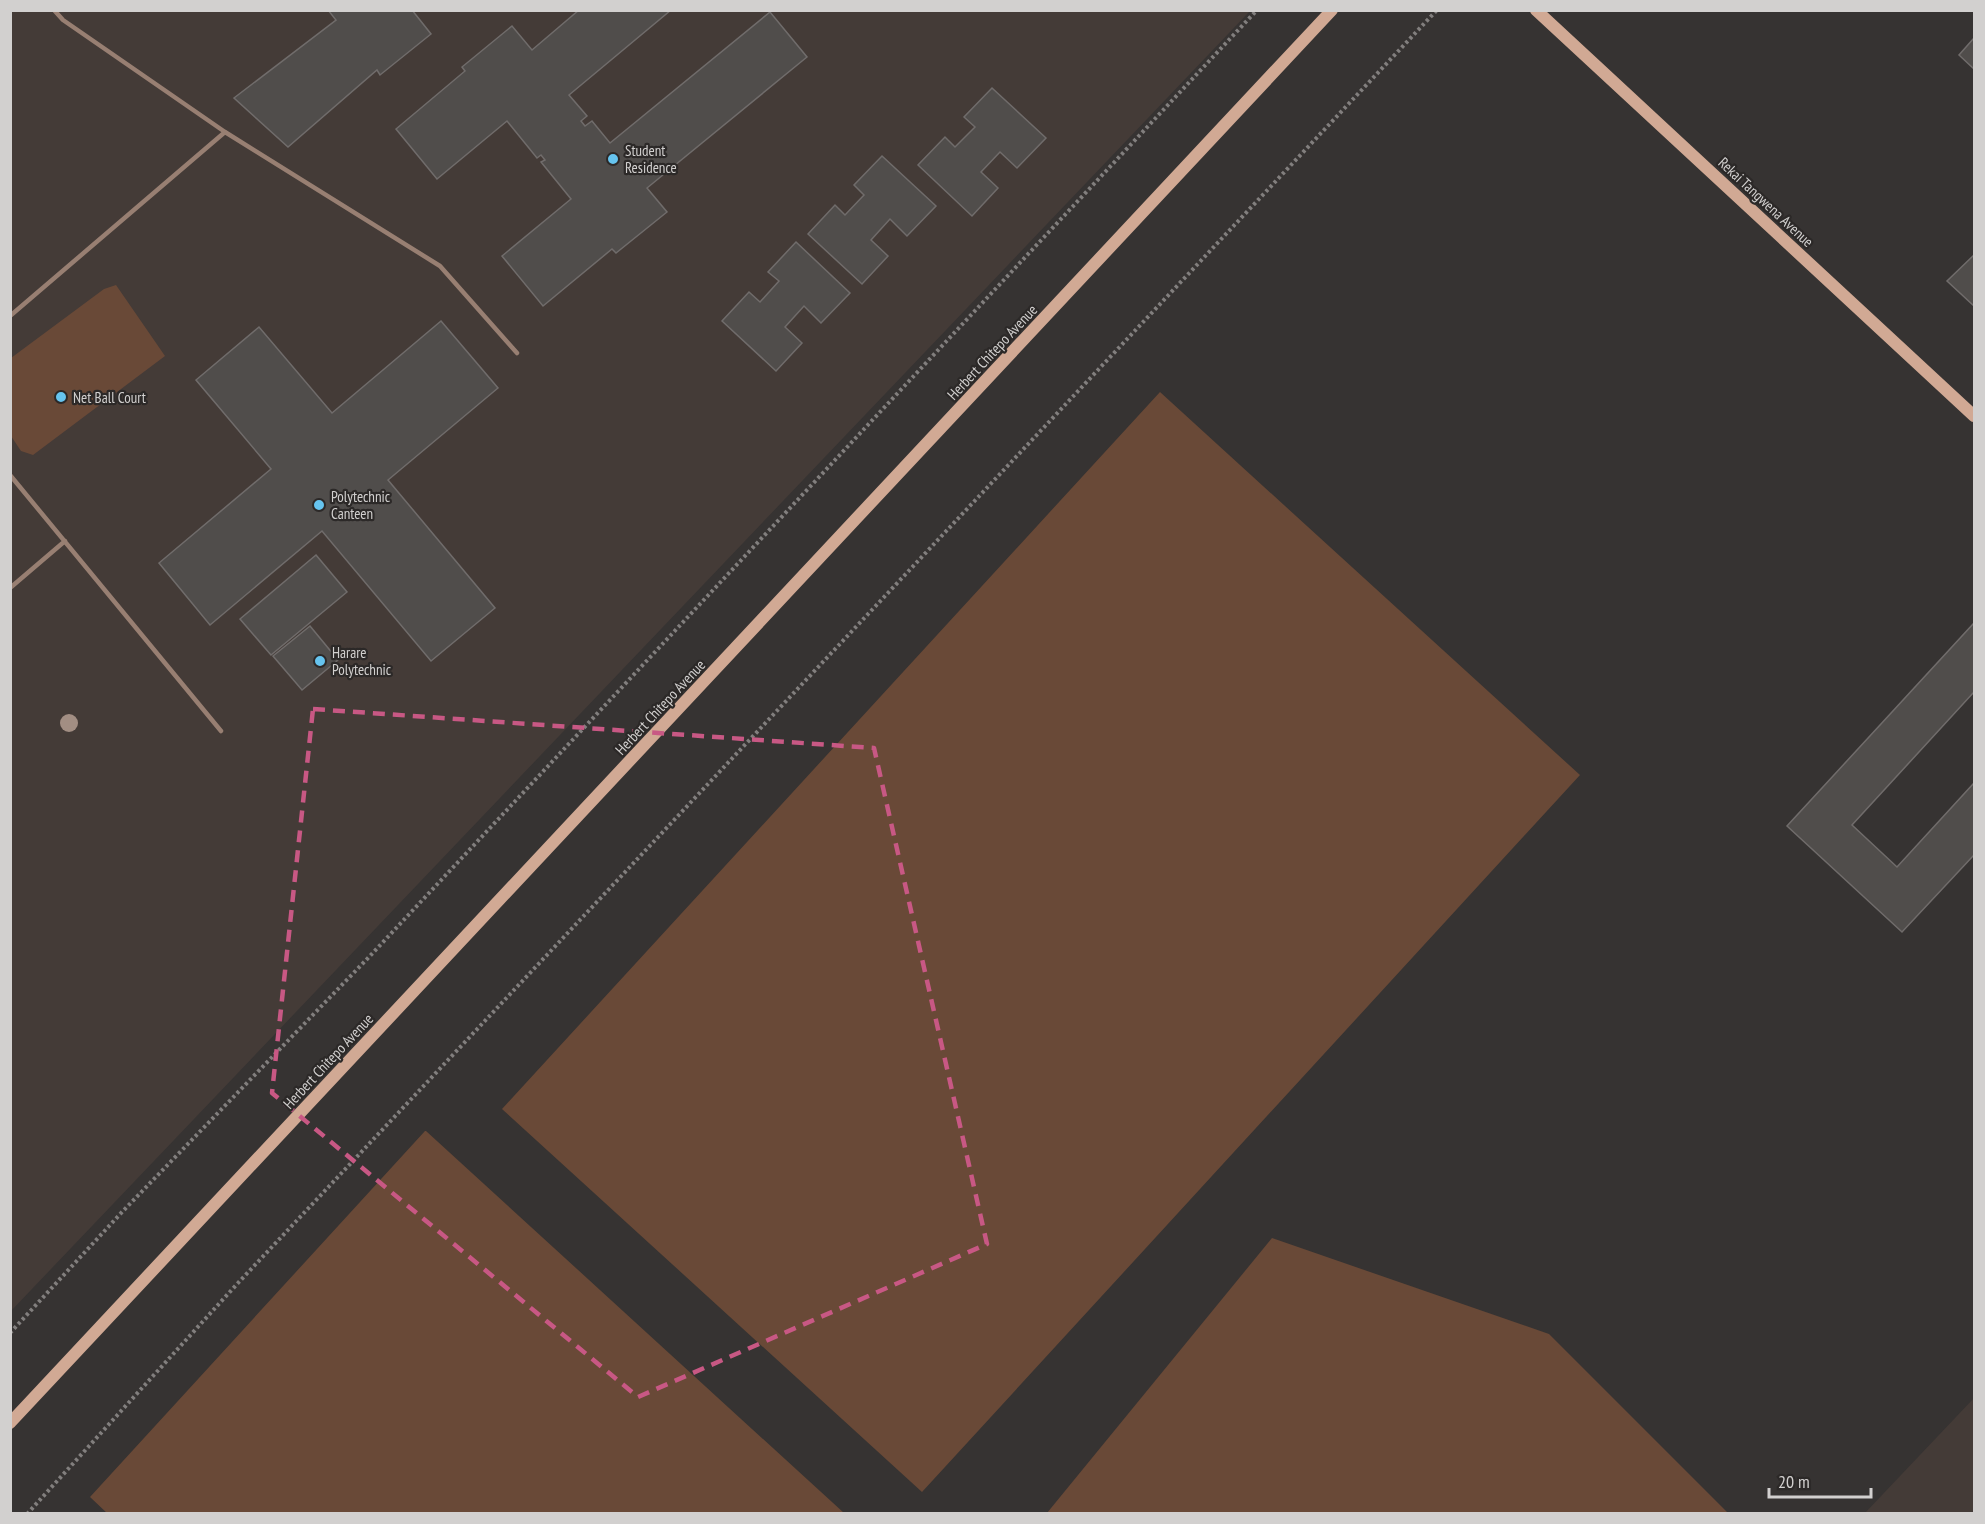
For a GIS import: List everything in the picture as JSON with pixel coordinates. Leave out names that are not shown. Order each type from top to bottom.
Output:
[{"type":"main road","name":"Herbert Chitepo Avenue","points":[[10,1423],[1332,10]]},
{"type":"main road","name":"Rekai Tangwena Avenue","points":[[1536,10],[1974,416]]},
{"type":"lane","points":[[54,10],[63,20],[225,132],[440,266],[517,353]]},
{"type":"lane","points":[[10,316],[225,132]]},
{"type":"lane","points":[[10,475],[222,730]]},
{"type":"lane","points":[[10,588],[65,541]]},
{"type":"path","points":[[10,1333],[123,1211],[369,957],[1257,10]]},
{"type":"path","points":[[27,1514],[255,1266],[1437,10]]},
{"type":"highlighted area","points":[[313,709],[874,748],[987,1244],[638,1397],[272,1093]]},
{"type":"shaded area","name":"Harare Polytechnic","points":[[11,11],[1250,11],[11,1311]]},
{"type":"shaded area","name":"Net Ball Court","points":[[116,285],[165,356],[33,455],[21,451],[11,436],[11,358],[104,289]]},
{"type":"shaded area","points":[[1160,392],[1580,775],[922,1492],[502,1109]]},
{"type":"shaded area","points":[[425,1131],[844,1513],[108,1514],[90,1497]]},
{"type":"shaded area","points":[[1272,1238],[1549,1334],[1728,1513],[1047,1513]]},
{"type":"shaded area","points":[[1974,1398],[1974,1513],[1865,1513]]},
{"type":"building","points":[[328,10],[412,10],[431,34],[380,75],[377,70],[288,147],[234,98],[336,20]]},
{"type":"building","name":"Student Residence","points":[[579,10],[671,10],[569,95],[587,116],[581,121],[585,126],[592,121],[610,143],[770,12],[807,57],[647,188],[667,212],[616,253],[612,249],[543,306],[502,256],[571,199],[541,162],[545,160],[541,155],[537,158],[507,121],[437,179],[396,129],[465,71],[462,67],[512,26],[532,50]]},
{"type":"building","points":[[1974,38],[1974,69],[1959,55]]},
{"type":"building","points":[[992,88],[1046,138],[1017,168],[1000,152],[981,172],[998,188],[972,216],[918,165],[945,137],[955,147],[975,127],[964,117]]},
{"type":"building","points":[[882,156],[936,206],[907,236],[890,219],[871,240],[888,256],[862,284],[808,234],[835,205],[845,215],[864,195],[854,185]]},
{"type":"building","points":[[796,242],[850,293],[821,323],[804,306],[785,327],[802,343],[776,371],[722,321],[749,292],[760,302],[779,281],[768,272]]},
{"type":"building","points":[[1974,255],[1974,306],[1947,281]]},
{"type":"building","name":"Polytechnic Canteen","points":[[441,321],[498,388],[388,480],[495,608],[431,661],[322,531],[210,625],[159,563],[271,469],[196,380],[259,327],[332,413]]},
{"type":"building","points":[[316,555],[347,592],[271,655],[240,619]]},
{"type":"building","points":[[1974,623],[1974,692],[1852,825],[1897,867],[1974,783],[1974,855],[1902,932],[1787,826]]},
{"type":"building","points":[[310,626],[338,660],[302,690],[273,656]]},
{"type":"place","name":"Student Residence","points":[[613,159]]},
{"type":"place","name":"Net Ball Court","points":[[61,397]]},
{"type":"place","name":"Polytechnic Canteen","points":[[319,505]]},
{"type":"place","name":"Harare Polytechnic","points":[[320,661]]}]
